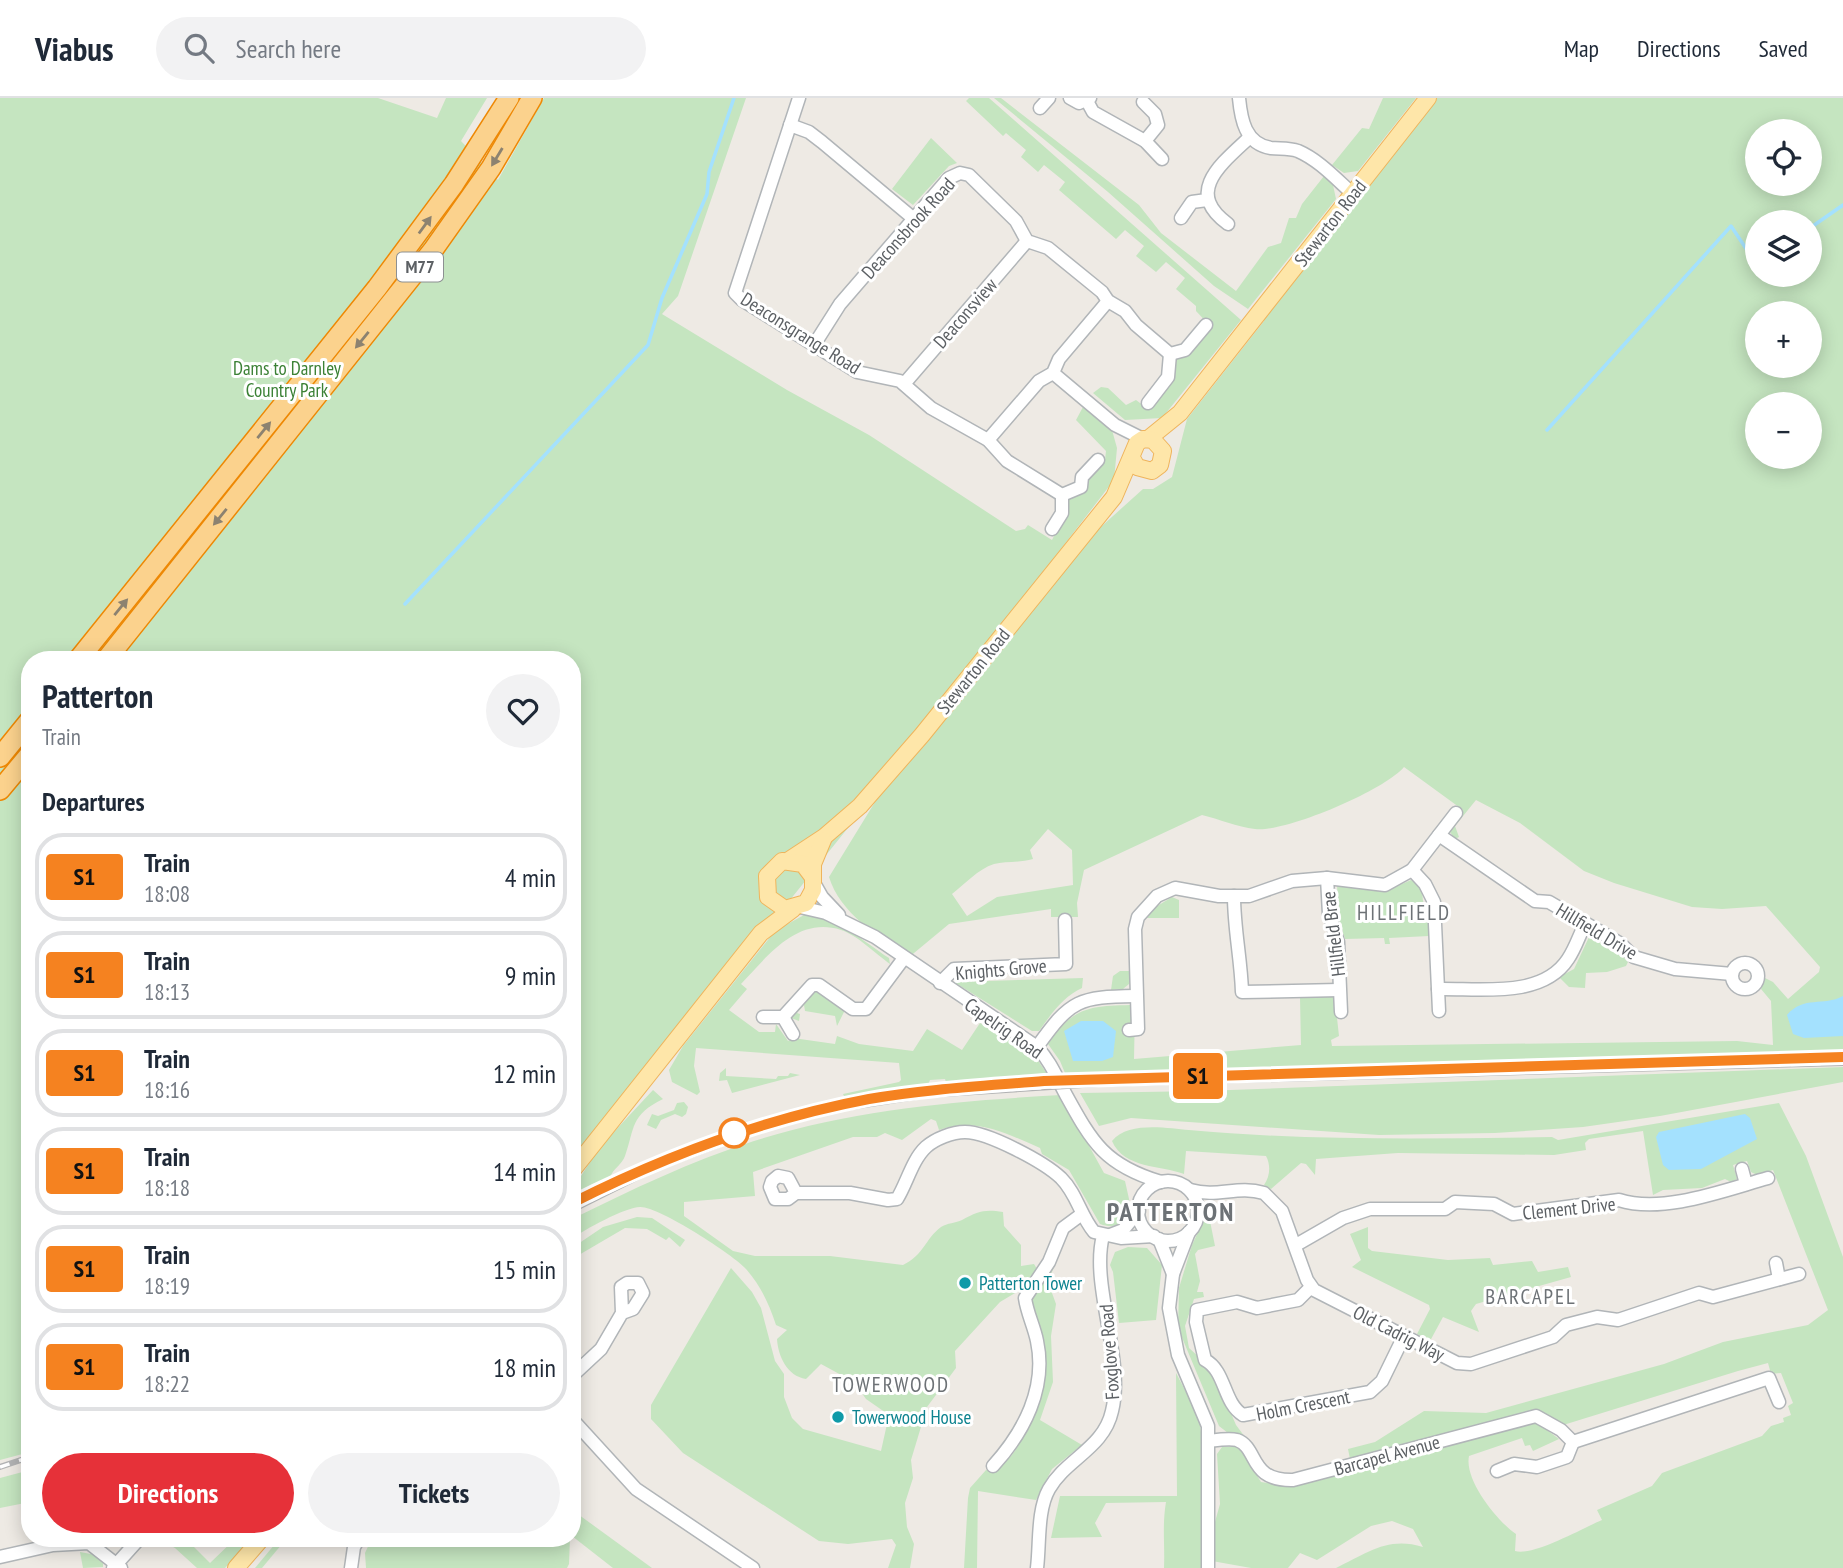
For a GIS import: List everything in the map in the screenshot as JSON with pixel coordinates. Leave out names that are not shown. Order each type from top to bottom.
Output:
[{"type":"highway","name":"M77","points":[[85,651],[377,288],[454,184],[509,98]]},
{"type":"highway","name":"M77","points":[[113,651],[433,250],[491,168],[532,98]]},
{"type":"highway","points":[[0,757],[21,731]]},
{"type":"highway","points":[[0,790],[21,765]]},
{"type":"main road","name":"Stewarton Road","points":[[1145,439],[1180,413],[1428,98]]},
{"type":"main road","name":"Stewarton Road","points":[[1164,456],[1180,413]]},
{"type":"main road","points":[[1145,439],[1158,443],[1164,456],[1160,466],[1152,471],[1138,467],[1132,455],[1145,439]]},
{"type":"main road","name":"Stewarton Road","points":[[761,933],[768,897],[765,883],[770,869],[824,837],[860,806],[922,735],[1114,497],[1132,455]]},
{"type":"main road","name":"Stewarton Road","points":[[1114,497],[1152,471]]},
{"type":"main road","name":"Stewarton Road","points":[[581,1160],[761,933],[811,897],[813,864],[824,837]]},
{"type":"main road","points":[[789,860],[803,864],[813,879]]},
{"type":"main road","points":[[768,897],[778,906],[796,908]]},
{"type":"main road","points":[[236,1568],[254,1547]]},
{"type":"street","name":"Deaconsgrange Road","points":[[799,98],[736,293],[742,300],[857,372],[904,384],[931,408],[989,440],[1007,461],[1062,495]]},
{"type":"street","points":[[1070,98],[1079,103],[1089,100],[1093,112],[1106,122],[1145,141],[1162,159]]},
{"type":"street","points":[[1239,98],[1241,119],[1250,137],[1269,148],[1298,151],[1321,165],[1353,194]]},
{"type":"street","points":[[1143,102],[1155,114],[1158,125],[1145,141]]},
{"type":"street","points":[[790,125],[815,137],[914,219]]},
{"type":"street","points":[[1228,224],[1212,213],[1206,200],[1214,173],[1250,137]]},
{"type":"street","name":"Deaconsbrook Road","points":[[814,345],[840,303],[949,178],[960,173],[969,175],[1016,221],[1027,241],[1048,248],[1102,292],[1108,301],[1125,311],[1136,325],[1170,354]]},
{"type":"street","points":[[1181,218],[1192,202],[1206,200]]},
{"type":"street","name":"Deaconsview","points":[[904,384],[1027,241]]},
{"type":"street","points":[[989,440],[1039,381],[1053,373],[1059,359],[1108,301]]},
{"type":"street","points":[[1148,403],[1168,377],[1170,354],[1185,350],[1206,325]]},
{"type":"street","points":[[1053,373],[1115,425],[1145,439]]},
{"type":"street","points":[[1115,425],[1132,455]]},
{"type":"street","points":[[1052,529],[1062,513],[1062,495],[1081,487],[1082,477],[1098,460]]},
{"type":"street","points":[[1129,1030],[1138,1029],[1135,929],[1138,917],[1148,903],[1175,888],[1234,896],[1264,893],[1292,881],[1327,878],[1385,886],[1412,870],[1456,813]]},
{"type":"street","name":"Hillfield Drive","points":[[1440,835],[1535,901],[1549,902],[1621,944],[1634,957],[1675,969],[1732,974]]},
{"type":"street","points":[[1412,870],[1425,884],[1434,902],[1439,1011]]},
{"type":"street","name":"Hillfield Brae","points":[[1327,878],[1329,914],[1338,942],[1341,1012]]},
{"type":"street","name":"Capelrig Road","points":[[813,879],[823,898],[847,922],[1037,1046],[1049,1060],[1083,1126],[1124,1170],[1140,1206]]},
{"type":"street","name":"Hillfield Brae","points":[[1234,896],[1234,933],[1241,958],[1242,992],[1339,989]]},
{"type":"street","name":"Capelrig Road","points":[[796,908],[847,922]]},
{"type":"street","name":"Knights Grove","points":[[940,983],[954,970],[1066,964],[1065,920]]},
{"type":"street","points":[[1438,989],[1523,987],[1548,979],[1567,961],[1585,924]]},
{"type":"street","points":[[763,1017],[783,1017],[813,985],[819,985],[853,1009],[866,1009],[904,958]]},
{"type":"street","points":[[1037,1046],[1054,1022],[1071,1006],[1084,999],[1136,996]]},
{"type":"street","points":[[783,1017],[793,1034]]},
{"type":"street","points":[[761,1199],[788,1199],[796,1193],[850,1193],[888,1200],[897,1199],[925,1148],[938,1139],[967,1132],[985,1136],[1047,1167],[1075,1196],[1082,1214],[1094,1232],[1105,1237],[1174,1240],[1189,1232]]},
{"type":"street","points":[[1742,1169],[1746,1184]]},
{"type":"street","name":"Capelrig Road","points":[[1124,1170],[1161,1182]]},
{"type":"street","points":[[775,1199],[770,1187],[778,1176],[788,1178],[796,1193]]},
{"type":"street","name":"Clement Drive","points":[[1296,1245],[1343,1218],[1370,1209],[1445,1209],[1455,1202],[1494,1204],[1513,1214],[1619,1200],[1635,1205],[1701,1198],[1768,1178]]},
{"type":"street","points":[[1105,1237],[1124,1230],[1140,1206],[1146,1191],[1161,1182],[1174,1181],[1190,1191],[1215,1196]]},
{"type":"street","points":[[1208,1568],[1209,1441],[1204,1412],[1178,1355],[1171,1332],[1169,1308],[1173,1274],[1198,1212],[1215,1196],[1235,1190],[1265,1193],[1282,1211],[1311,1287]]},
{"type":"street","points":[[1190,1191],[1197,1201],[1198,1212]]},
{"type":"street","points":[[1140,1206],[1143,1227],[1156,1238],[1173,1274]]},
{"type":"street","points":[[993,1466],[1014,1443],[1037,1389],[1037,1340],[1025,1298],[1049,1262],[1063,1228],[1082,1214]]},
{"type":"street","name":"Foxglove Road","points":[[1037,1568],[1044,1505],[1049,1489],[1096,1443],[1107,1427],[1112,1413],[1115,1386],[1102,1271],[1105,1237]]},
{"type":"street","points":[[1776,1264],[1779,1279]]},
{"type":"street","name":"Old Cadrig Way","points":[[1311,1287],[1450,1360],[1471,1364],[1553,1337],[1566,1325],[1597,1317],[1618,1320],[1699,1293],[1713,1297],[1799,1274]]},
{"type":"street","name":"Holm Crescent","points":[[1311,1287],[1298,1300],[1257,1308],[1237,1302],[1197,1310],[1196,1322],[1205,1360],[1213,1364],[1233,1406],[1243,1415],[1370,1392],[1382,1381],[1404,1336]]},
{"type":"street","points":[[581,1368],[601,1349],[622,1313]]},
{"type":"street","points":[[1497,1471],[1514,1464],[1537,1467],[1567,1457],[1573,1442],[1769,1378],[1779,1402]]},
{"type":"street","name":"Barcapel Avenue","points":[[1209,1441],[1235,1439],[1243,1444],[1258,1469],[1282,1480],[1293,1480],[1536,1416],[1561,1430],[1573,1442]]},
{"type":"street","points":[[581,1429],[636,1489],[753,1568]]},
{"type":"street","points":[[0,1557],[45,1547]]},
{"type":"street","points":[[98,1547],[117,1567],[134,1547]]},
{"type":"street","points":[[351,1568],[354,1547]]},
{"type":"green space","name":"Dams to Darnley Country Park","points":[[0,98],[378,98],[437,118],[446,98],[487,98],[461,141],[498,180],[544,98],[746,98],[678,296],[662,314],[787,390],[869,435],[1016,531],[1025,529],[1028,525],[1052,540],[1065,514],[1067,498],[1105,460],[1106,451],[1076,420],[1083,407],[1112,430],[1117,448],[1114,480],[1054,558],[1061,563],[581,1160],[581,651],[21,651],[21,1454],[0,1460]]},
{"type":"green space","points":[[969,98],[989,98],[1241,320],[1162,418],[1125,420],[1093,393],[1101,387],[1108,388],[1126,405],[1136,400],[1148,409],[1175,360],[1193,352],[1193,345],[1211,327],[1196,311],[1196,306],[1176,289],[1185,278],[1166,262],[1156,272],[1136,256],[1144,246],[1125,230],[1116,239],[1059,190],[1065,182],[1044,165],[1038,172],[1021,157],[1026,150],[1006,133],[1003,136],[966,101]]},
{"type":"green space","points":[[994,98],[1001,98],[1139,205],[1161,233],[1236,291],[1268,247],[1281,243],[1289,218],[1296,218],[1302,204],[1324,176],[1333,185],[1336,199],[1248,309],[1214,286],[1108,192]]},
{"type":"green space","points":[[1383,98],[1416,98],[1358,171],[1344,173],[1332,165],[1362,128],[1369,129]]},
{"type":"green space","points":[[1437,98],[1843,98],[1843,1052],[1067,1078],[1060,1061],[1048,1044],[1074,1016],[1082,1011],[1103,1006],[1130,1005],[1135,1009],[1134,1059],[1301,1045],[1300,998],[1332,996],[1335,1000],[1339,1036],[1331,1040],[1332,1046],[1737,1041],[1773,1045],[1771,1001],[1761,989],[1765,978],[1773,982],[1788,999],[1819,972],[1820,967],[1766,906],[1722,909],[1692,907],[1614,883],[1584,871],[1520,823],[1476,800],[1455,826],[1459,837],[1455,839],[1450,832],[1463,810],[1404,767],[1377,787],[1356,798],[1288,824],[1255,829],[1202,815],[1084,870],[1077,903],[1078,917],[1051,917],[1051,909],[949,924],[908,958],[861,923],[842,902],[829,877],[875,802],[930,731],[1093,534],[1143,489],[1153,489],[1172,477],[1187,419],[1264,321],[1263,315]],"holes":[[[1048,829],[1072,850],[1073,885],[997,897],[967,916],[952,894],[988,866],[1033,859],[1030,850]]]},
{"type":"green space","points":[[931,138],[957,163],[949,166],[913,205],[892,189]]},
{"type":"green space","points":[[1411,880],[1423,887],[1424,904],[1432,920],[1429,936],[1389,938],[1390,944],[1385,944],[1384,938],[1345,939],[1339,920],[1337,885],[1384,892]]},
{"type":"green space","points":[[1172,897],[1179,900],[1179,918],[1147,918],[1154,908]]},
{"type":"green space","points":[[804,915],[827,919],[849,930],[889,958],[890,964],[860,940],[841,930],[825,927],[797,934],[773,951],[741,984],[747,989],[729,1010],[759,1032],[775,1032],[776,1024],[788,1041],[793,1038],[835,1044],[837,1036],[859,1044],[913,1051],[927,1029],[962,1050],[980,1023],[1032,1052],[1050,1078],[947,1085],[945,1079],[930,1080],[928,1085],[845,1098],[843,1094],[899,1082],[899,1063],[696,1048],[694,1066],[700,1092],[697,1095],[672,1082],[669,1070],[683,1046],[775,931]]},
{"type":"green space","points":[[1590,935],[1610,950],[1616,949],[1628,962],[1626,966],[1607,972],[1586,973],[1585,988],[1569,987],[1559,977],[1574,969]]},
{"type":"green space","points":[[1120,971],[1129,971],[1129,984],[1123,989],[1111,990],[1113,976]]},
{"type":"green space","points":[[1083,978],[1082,988],[1075,991],[1053,1012],[1039,1031],[1032,1031],[954,982]]},
{"type":"green space","points":[[815,991],[845,1010],[837,1026],[835,1016],[805,1011],[804,1005],[797,1013],[800,1014],[799,1021],[791,1018]]},
{"type":"green space","points":[[1843,1067],[1843,1082],[1660,1116],[1583,1127],[1495,1133],[1379,1135],[1131,1118],[1099,1126],[1080,1093],[1203,1091]]},
{"type":"green space","points":[[726,1068],[726,1076],[776,1079],[790,1073],[800,1075],[732,1093],[727,1080],[719,1081],[720,1073]]},
{"type":"green space","points":[[653,1090],[663,1099],[639,1117],[624,1159],[610,1178],[581,1193],[581,1176],[599,1148]]},
{"type":"green space","points":[[1061,1095],[1104,1173],[1125,1181],[1131,1208],[1122,1221],[1115,1226],[1100,1224],[1069,1170],[1042,1154],[1040,1148],[990,1128],[965,1125],[939,1130],[936,1121],[931,1119],[902,1140],[885,1133],[877,1137],[853,1137],[753,1172],[755,1196],[684,1202],[684,1216],[733,1251],[755,1256],[830,1256],[903,1265],[916,1257],[943,1226],[982,1212],[1003,1212],[1004,1226],[1021,1245],[1021,1266],[1034,1264],[1037,1269],[1020,1290],[1000,1302],[955,1351],[956,1368],[927,1407],[911,1460],[913,1478],[905,1503],[907,1527],[914,1544],[910,1568],[888,1568],[896,1545],[892,1539],[848,1544],[819,1541],[683,1453],[651,1419],[651,1405],[731,1268],[752,1292],[761,1308],[775,1361],[784,1374],[784,1397],[792,1418],[803,1429],[881,1451],[889,1415],[866,1399],[854,1382],[821,1364],[806,1379],[789,1370],[779,1352],[777,1339],[787,1330],[776,1325],[756,1282],[746,1269],[712,1243],[662,1214],[640,1207],[625,1211],[581,1233],[581,1215],[684,1167],[792,1130],[906,1108]]},
{"type":"green space","points":[[684,1102],[688,1107],[682,1117],[675,1114],[661,1120],[656,1129],[647,1125],[652,1114],[658,1116],[674,1110],[677,1103]]},
{"type":"green space","points":[[1779,1103],[1806,1156],[1843,1257],[1843,1568],[1336,1568],[1388,1545],[1410,1544],[1423,1547],[1413,1529],[1392,1521],[1371,1526],[1317,1560],[1300,1553],[1288,1568],[1251,1568],[1212,1561],[1213,1529],[1220,1504],[1217,1454],[1222,1447],[1238,1446],[1261,1482],[1286,1486],[1536,1422],[1559,1439],[1533,1451],[1530,1445],[1525,1446],[1522,1438],[1469,1456],[1469,1466],[1477,1488],[1491,1510],[1516,1534],[1515,1551],[1533,1550],[1558,1541],[1602,1520],[1597,1510],[1652,1486],[1662,1473],[1762,1436],[1771,1426],[1784,1422],[1783,1418],[1791,1415],[1788,1406],[1793,1403],[1781,1373],[1771,1374],[1768,1363],[1560,1426],[1538,1411],[1350,1459],[1348,1449],[1375,1442],[1424,1411],[1486,1413],[1664,1364],[1723,1342],[1808,1325],[1828,1310],[1773,1170],[1757,1175],[1751,1172],[1747,1161],[1733,1165],[1737,1179],[1731,1182],[1725,1179],[1702,1188],[1663,1190],[1653,1195],[1643,1131],[1589,1139],[1585,1143],[1586,1150],[1554,1155],[1398,1153],[1316,1159],[1315,1175],[1306,1164],[1301,1163],[1271,1189],[1264,1185],[1269,1171],[1266,1156],[1186,1151],[1184,1174],[1144,1165],[1125,1157],[1112,1141],[1119,1135],[1138,1128],[1159,1127],[1325,1138],[1552,1137],[1558,1140]]},
{"type":"green space","points":[[1208,1211],[1215,1246],[1198,1250],[1195,1254],[1200,1281],[1197,1292],[1203,1292],[1204,1297],[1194,1299],[1185,1326],[1189,1348],[1212,1369],[1236,1425],[1245,1437],[1228,1433],[1219,1426],[1178,1328],[1179,1288],[1192,1245]]},
{"type":"green space","points":[[637,1217],[652,1218],[685,1240],[680,1247],[669,1237],[666,1240],[647,1229],[625,1228],[581,1254],[581,1242],[603,1227]]},
{"type":"green space","points":[[1368,1227],[1368,1248],[1372,1251],[1448,1260],[1490,1258],[1493,1265],[1532,1261],[1538,1272],[1568,1267],[1571,1277],[1476,1304],[1471,1311],[1479,1332],[1443,1317],[1430,1341],[1417,1334],[1430,1309],[1429,1305],[1352,1267],[1361,1260],[1350,1234]]},
{"type":"green space","points":[[1068,1232],[1048,1282],[1056,1304],[1051,1336],[1053,1382],[1040,1420],[1082,1445],[1052,1469],[1036,1500],[978,1491],[977,1568],[964,1568],[970,1488],[986,1470],[1000,1466],[1012,1455],[1031,1419],[1042,1377],[1044,1344],[1029,1296],[1052,1269]]},
{"type":"green space","points":[[1128,1247],[1147,1248],[1162,1265],[1156,1320],[1119,1323],[1110,1265],[1115,1252]]},
{"type":"green space","points":[[1176,1373],[1199,1417],[1202,1440],[1201,1568],[1164,1568],[1166,1502],[1106,1503],[1095,1523],[1102,1537],[1051,1538],[1060,1496],[1177,1496]]},
{"type":"green space","points":[[21,1472],[21,1504],[0,1508],[0,1478]]},
{"type":"green space","points":[[581,1516],[652,1568],[613,1568],[581,1543]]},
{"type":"green space","points":[[173,1547],[194,1547],[210,1563],[227,1547],[244,1547],[225,1568],[197,1568]]},
{"type":"green space","points":[[272,1547],[280,1547],[262,1568],[255,1568]]},
{"type":"green space","points":[[368,1547],[570,1547],[567,1568],[366,1568],[365,1553]]},
{"type":"green space","points":[[80,1552],[96,1555],[103,1562],[103,1567],[83,1568]]},
{"type":"water","points":[[1843,996],[1843,1036],[1804,1038],[1793,1034],[1787,1015],[1793,1009],[1807,1003]]},
{"type":"water","points":[[1081,1021],[1103,1021],[1116,1031],[1113,1057],[1102,1061],[1073,1061],[1064,1031]]},
{"type":"water","points":[[1745,1114],[1750,1118],[1757,1139],[1701,1169],[1669,1170],[1663,1165],[1656,1137],[1659,1132]]},
{"type":"waterway","points":[[405,604],[648,345],[662,298],[707,194],[709,172],[734,98]]},
{"type":"waterway","points":[[1822,220],[1843,205]]},
{"type":"waterway","points":[[1547,430],[1731,226],[1745,247]]},
{"type":"railway","points":[[581,1206],[654,1169],[758,1130],[839,1109],[928,1095],[1098,1084],[1843,1063]]},
{"type":"railway","points":[[0,1467],[21,1460]]},
{"type":"train","name":"S1","points":[[581,1199],[652,1164],[706,1142],[838,1105],[926,1091],[1044,1081],[1843,1057]]},
{"type":"place","name":"Patterton Tower","points":[[965,1283]]},
{"type":"place","name":"Towerwood House","points":[[838,1417]]},
{"type":"district","name":"HILLFIELD","points":[[1404,913]]},
{"type":"district","name":"PATTERTON","points":[[1171,1212]]},
{"type":"district","name":"BARCAPEL","points":[[1531,1297]]},
{"type":"district","name":"TOWERWOOD","points":[[891,1385]]}]
